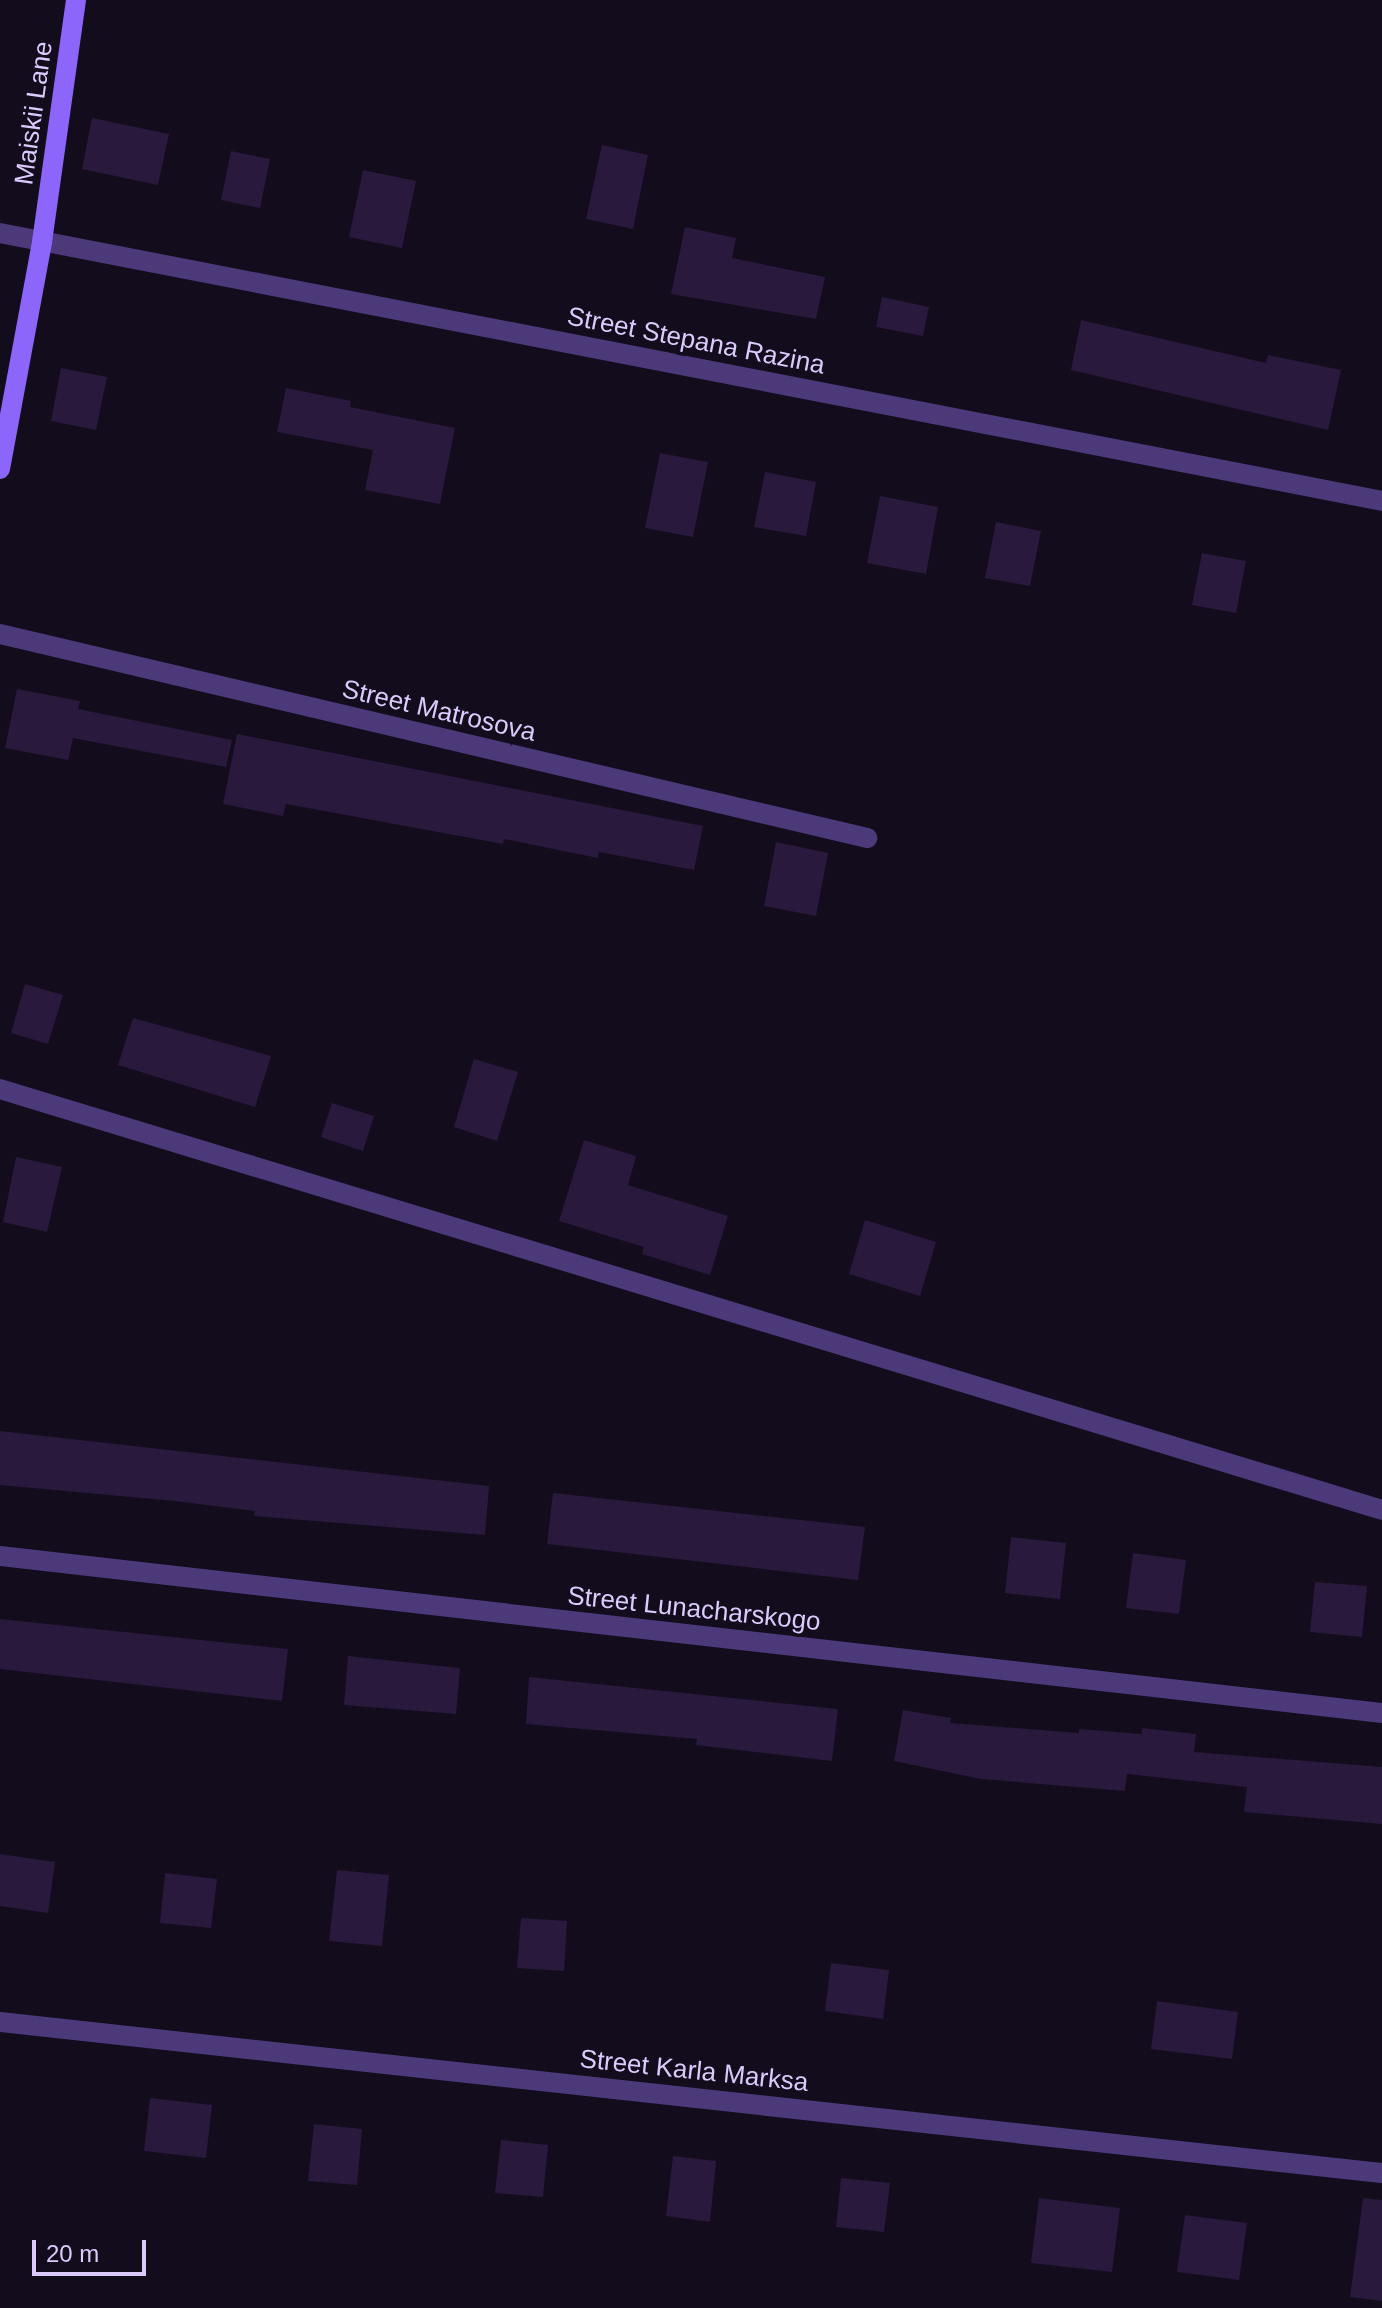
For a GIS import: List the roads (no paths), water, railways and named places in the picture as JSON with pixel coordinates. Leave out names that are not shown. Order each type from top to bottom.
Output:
[{"type":"main road","name":"Maiskii Lane","points":[[0,469],[42,242],[76,0]]},
{"type":"street","name":"Street Stepana Razina","points":[[0,233],[1382,501]]},
{"type":"street","name":"Street Matrosova","points":[[0,634],[867,838]]},
{"type":"street","points":[[0,1089],[1382,1510]]},
{"type":"street","name":"Street Lunacharskogo","points":[[0,1556],[1382,1713]]},
{"type":"street","name":"Street Karla Marksa","points":[[0,2022],[1382,2173]]}]
